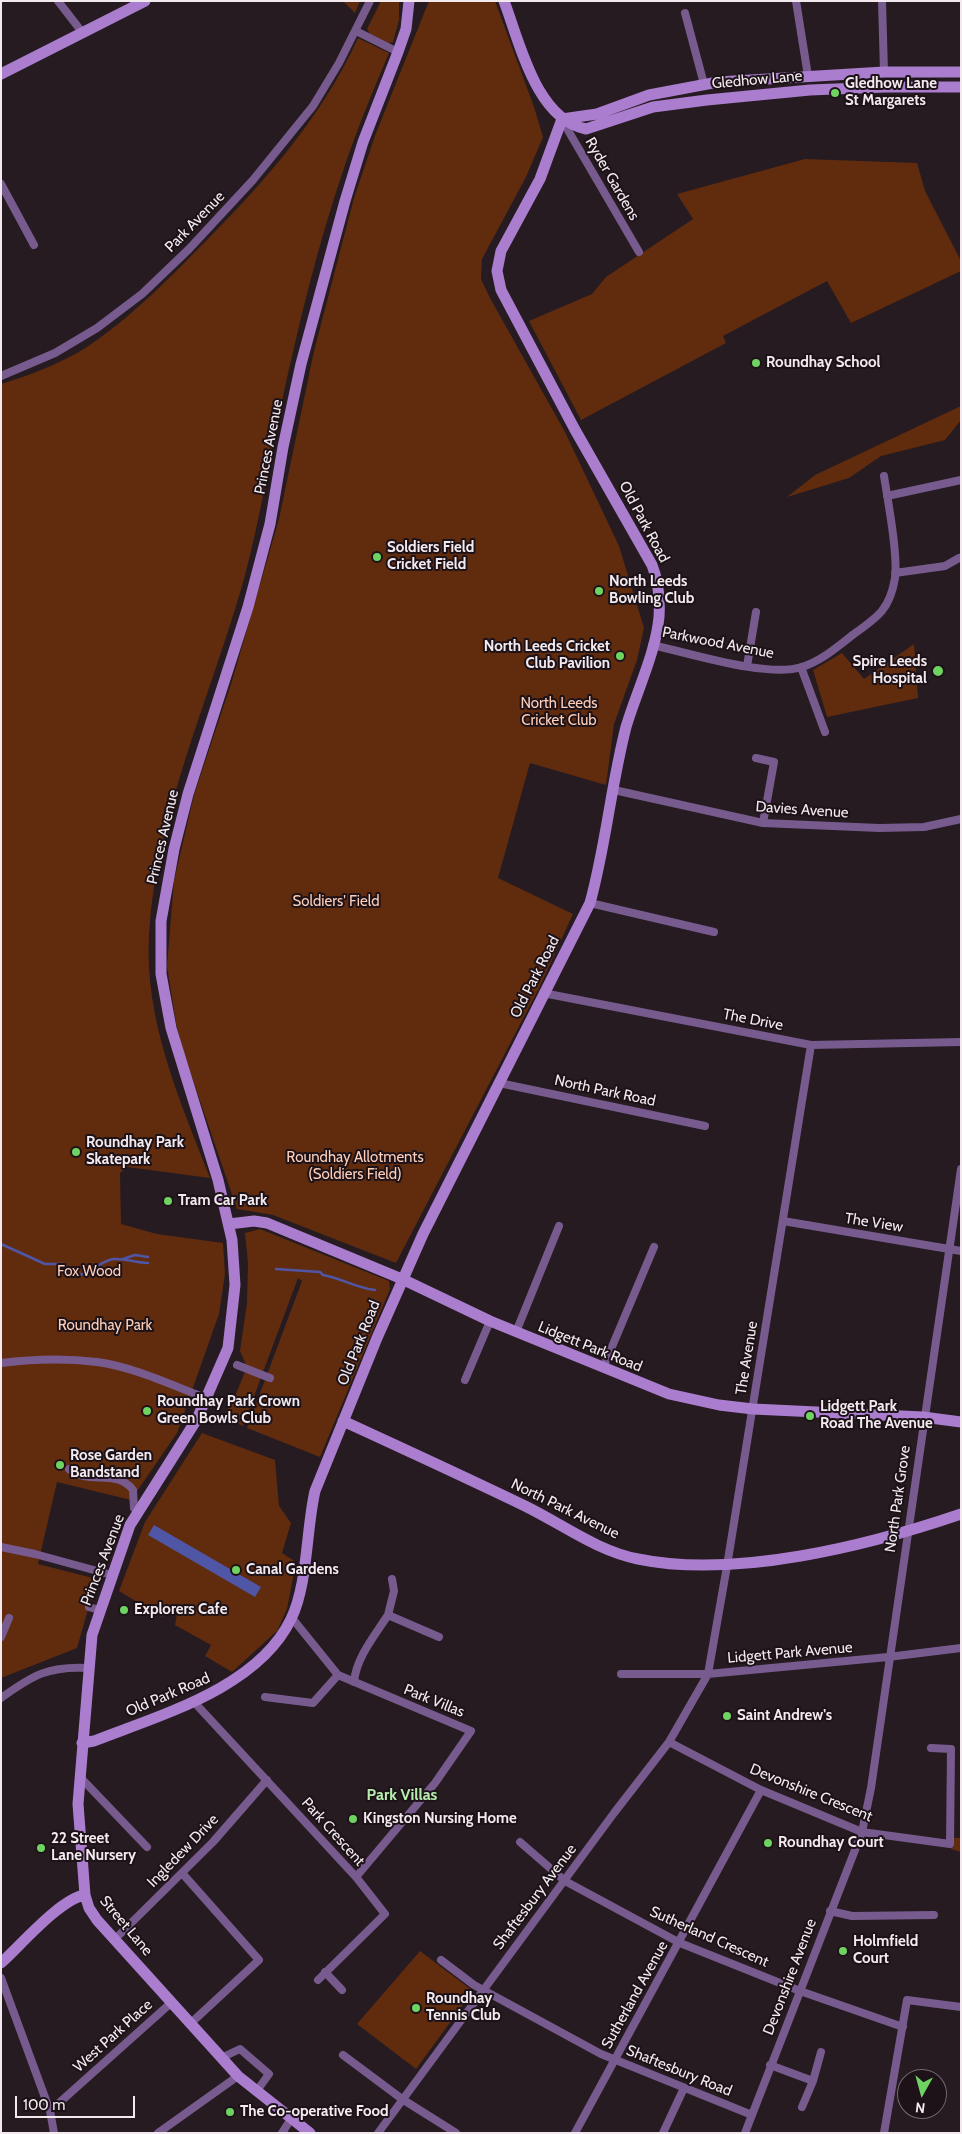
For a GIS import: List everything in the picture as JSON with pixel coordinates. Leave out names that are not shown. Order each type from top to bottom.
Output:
[{"type":"street","points":[[58,1],[82,32]]},
{"type":"street","points":[[1,74],[145,1]]},
{"type":"street","name":"Park Avenue","points":[[1,376],[55,353],[97,328],[142,294],[189,249],[253,180],[313,106],[356,31],[370,1]]},
{"type":"street","name":"Princes Avenue","points":[[88,1668],[94,1608],[112,1574],[130,1525],[188,1434],[230,1342],[235,1285],[229,1224],[218,1180],[171,1028],[161,974],[161,921],[174,849],[188,794],[248,607],[270,524],[283,448],[301,364],[344,201],[363,142],[406,28],[409,1]]},
{"type":"street","name":"Gledhow Lane","points":[[504,1],[531,75],[554,112],[576,127],[586,129],[653,107],[721,99],[876,87],[961,87]]},
{"type":"street","points":[[796,1],[808,76]]},
{"type":"street","points":[[876,87],[880,72],[882,1]]},
{"type":"street","points":[[685,13],[704,84]]},
{"type":"street","points":[[356,31],[398,52]]},
{"type":"street","name":"Gledhow Lane","points":[[562,119],[597,114],[649,94],[718,82],[880,72],[961,72]]},
{"type":"street","points":[[718,82],[721,99]]},
{"type":"street","points":[[649,94],[653,107]]},
{"type":"street","name":"Ryder Gardens","points":[[562,119],[639,252]]},
{"type":"street","name":"Old Park Road","points":[[82,1743],[94,1741],[194,1702],[228,1684],[256,1662],[280,1637],[292,1618],[303,1570],[309,1516],[315,1491],[402,1279],[543,992],[590,903],[627,726],[659,617],[657,584],[652,565],[574,428],[501,290],[497,271],[501,251],[540,179],[562,119]]},
{"type":"street","points":[[1,184],[34,245]]},
{"type":"street","name":"Parkwood Avenue","points":[[652,645],[747,666],[775,669],[801,667],[822,658],[882,613],[891,596],[895,573],[884,476]]},
{"type":"street","points":[[887,496],[961,480]]},
{"type":"street","points":[[895,573],[945,566],[959,558]]},
{"type":"street","points":[[747,666],[756,612]]},
{"type":"street","points":[[801,667],[825,732]]},
{"type":"street","points":[[756,758],[774,762],[763,823]]},
{"type":"street","name":"Davies Avenue","points":[[614,790],[763,823],[879,828],[924,827],[961,819]]},
{"type":"street","points":[[590,903],[714,932]]},
{"type":"street","name":"The Drive","points":[[543,992],[811,1045],[961,1042]]},
{"type":"street","name":"The Avenue","points":[[708,1674],[728,1566],[811,1045]]},
{"type":"street","name":"North Park Road","points":[[499,1083],[705,1126]]},
{"type":"street","name":"North Park Grove","points":[[862,1832],[871,1788],[888,1657],[961,1169]]},
{"type":"street","name":"Lidgett Park Road","points":[[229,1224],[254,1221],[267,1223],[402,1279],[490,1321],[669,1394],[719,1405],[753,1409],[923,1417],[961,1422]]},
{"type":"street","name":"The View","points":[[783,1221],[961,1251]]},
{"type":"street","points":[[516,1332],[559,1226]]},
{"type":"street","points":[[603,1368],[654,1248]]},
{"type":"street","points":[[465,1380],[490,1321]]},
{"type":"street","points":[[1,1363],[45,1359],[96,1362],[133,1372],[206,1398]]},
{"type":"street","points":[[237,1365],[270,1378]]},
{"type":"street","name":"North Park Avenue","points":[[343,1421],[527,1507],[593,1543],[648,1561],[671,1565],[728,1566],[817,1552],[908,1532],[961,1514]]},
{"type":"street","points":[[69,1469],[73,1473],[88,1478],[116,1478],[125,1482],[133,1490],[134,1508]]},
{"type":"street","points":[[1,1547],[112,1574]]},
{"type":"street","points":[[354,1682],[355,1671],[361,1659],[388,1615],[392,1604],[392,1579]]},
{"type":"street","points":[[388,1615],[440,1637]]},
{"type":"street","points":[[1,1637],[9,1618]]},
{"type":"street","name":"Park Villas","points":[[292,1618],[338,1675],[471,1731],[435,1783],[356,1877]]},
{"type":"street","name":"Lidgett Park Avenue","points":[[621,1674],[708,1674],[961,1648]]},
{"type":"street","points":[[1,1698],[44,1672],[62,1667],[88,1668]]},
{"type":"street","name":"Street Lane","points":[[88,1668],[78,1804],[85,1895],[89,1908],[238,2076],[310,2133]]},
{"type":"street","name":"Shaftesbury Avenue","points":[[378,2133],[669,1742],[708,1674]]},
{"type":"street","points":[[265,1697],[313,1703],[338,1675]]},
{"type":"street","name":"Park Crescent","points":[[194,1702],[356,1877],[385,1914],[318,1980]]},
{"type":"street","name":"Devonshire Crescent","points":[[669,1742],[762,1790],[862,1832],[950,1844],[951,1749],[931,1748]]},
{"type":"street","points":[[80,1777],[147,1847]]},
{"type":"street","name":"Ingledew Drive","points":[[115,1939],[213,1842],[267,1780]]},
{"type":"street","name":"Sutherland Avenue","points":[[575,2133],[762,1790]]},
{"type":"street","name":"Devonshire Avenue","points":[[745,2133],[862,1832]]},
{"type":"street","name":"Sutherland Crescent","points":[[520,1842],[565,1881],[680,1943],[800,1991],[903,2027]]},
{"type":"street","points":[[182,1873],[259,1960],[191,2023]]},
{"type":"street","points":[[1,1963],[64,1904],[77,1896],[85,1895]]},
{"type":"street","points":[[830,1911],[852,1916],[934,1915]]},
{"type":"street","name":"Shaftesbury Road","points":[[441,1960],[483,1990],[614,2060],[752,2115]]},
{"type":"street","points":[[325,1972],[342,1990]]},
{"type":"street","points":[[1,1978],[50,2111],[54,2133]]},
{"type":"street","points":[[884,2133],[907,2000],[961,2007]]},
{"type":"street","name":"West Park Place","points":[[50,2111],[172,2002]]},
{"type":"street","points":[[221,2058],[240,2049],[269,2074],[256,2092]]},
{"type":"street","points":[[802,2108],[813,2081],[821,2052]]},
{"type":"street","points":[[344,2055],[402,2099],[456,2133]]},
{"type":"street","points":[[770,2065],[813,2081]]},
{"type":"street","points":[[158,2133],[238,2076]]},
{"type":"street","points":[[663,2133],[684,2088]]},
{"type":"street","points":[[282,2133],[291,2119]]},
{"type":"green space","points":[[343,1],[360,1],[355,13]]},
{"type":"green space","points":[[381,1],[399,1],[399,20],[393,42],[389,43],[370,34],[367,29]]},
{"type":"green space","name":"Soldiers' Field","points":[[429,1],[495,1],[534,107],[543,137],[526,177],[482,259],[481,279],[565,432],[619,546],[644,628],[637,660],[614,724],[606,785],[530,763],[498,878],[573,914],[540,986],[396,1263],[273,1215],[237,1209],[182,1048],[167,966],[174,881],[194,795],[232,681],[279,519],[314,351],[354,198],[376,133]]},
{"type":"green space","points":[[358,38],[389,53],[349,153],[317,255],[288,372],[255,535],[244,579],[173,799],[154,889],[149,935],[149,967],[158,1029],[176,1090],[210,1178],[127,1167],[120,1173],[121,1224],[157,1234],[223,1243],[225,1274],[219,1314],[177,1433],[131,1500],[57,1482],[38,1564],[94,1579],[95,1585],[77,1648],[1,1678],[1,384],[51,366],[75,354],[123,320],[161,286],[243,203],[287,152],[326,97]]},
{"type":"green space","points":[[805,159],[917,163],[925,191],[961,261],[961,271],[851,323],[827,281],[723,336],[726,343],[581,420],[529,321],[592,294],[606,277],[693,219],[677,194]]},
{"type":"green space","points":[[961,406],[961,420],[945,440],[881,456],[849,478],[787,497],[815,475]]},
{"type":"green space","points":[[914,644],[918,698],[827,717],[813,670],[842,653],[864,679]]},
{"type":"green space","points":[[260,1229],[389,1281],[390,1289],[320,1457],[247,1428],[302,1281],[298,1278],[243,1426],[223,1417],[235,1396],[247,1367],[240,1351],[247,1303],[248,1263],[245,1233]]},
{"type":"green space","points":[[202,1433],[275,1460],[279,1506],[291,1523],[282,1553],[296,1562],[287,1609],[277,1631],[232,1672],[205,1656],[211,1645],[175,1625],[177,1614],[175,1611],[170,1610],[162,1617],[119,1591],[145,1522]]},
{"type":"green space","points":[[952,1838],[961,1838],[961,1852],[951,1849]]},
{"type":"green space","name":"Roundhay Tennis Club","points":[[420,1951],[473,1991],[416,2069],[357,2024]]},
{"type":"shaded area","points":[[154,1525],[261,1587],[255,1597],[148,1535]]},
{"type":"waterway","points":[[1,1244],[45,1264],[64,1264],[70,1271],[76,1274],[88,1272],[100,1264],[114,1259],[148,1263]]},
{"type":"waterway","points":[[123,1259],[135,1255],[148,1257]]},
{"type":"waterway","points":[[276,1269],[320,1272],[323,1275],[375,1290]]},
{"type":"place","name":"Gledhow Lane St Margarets","points":[[835,93]]},
{"type":"place","name":"Roundhay School","points":[[756,363]]},
{"type":"place","name":"Soldiers Field Cricket Field","points":[[377,557]]},
{"type":"place","name":"North Leeds Bowling Club","points":[[599,591]]},
{"type":"place","name":"North Leeds Cricket Club Pavilion","points":[[620,656]]},
{"type":"place","name":"Spire Leeds Hospital","points":[[938,671]]},
{"type":"place","name":"Roundhay Park Skatepark","points":[[76,1152]]},
{"type":"place","name":"Tram Car Park","points":[[168,1201]]},
{"type":"place","name":"Roundhay Park Crown Green Bowls Club","points":[[147,1411]]},
{"type":"place","name":"Lidgett Park Road The Avenue","points":[[810,1416]]},
{"type":"place","name":"Rose Garden Bandstand","points":[[60,1465]]},
{"type":"place","name":"Canal Gardens","points":[[236,1570]]},
{"type":"place","name":"Explorers Cafe","points":[[124,1610]]},
{"type":"place","name":"Saint Andrew's","points":[[727,1716]]},
{"type":"place","name":"Kingston Nursing Home","points":[[353,1819]]},
{"type":"place","name":"Roundhay Court","points":[[768,1843]]},
{"type":"place","name":"22 Street Lane Nursery","points":[[41,1848]]},
{"type":"place","name":"Holmfield Court","points":[[843,1951]]},
{"type":"place","name":"Roundhay Tennis Club","points":[[416,2008]]},
{"type":"place","name":"The Co-operative Food","points":[[230,2112]]},
{"type":"district","name":"Park Villas","points":[[402,1795]]},
{"type":"park label","name":"North Leeds Cricket Club","points":[[559,712]]},
{"type":"park label","name":"Roundhay Allotments (Soldiers Field)","points":[[355,1166]]},
{"type":"park label","name":"Fox Wood","points":[[89,1272]]},
{"type":"park label","name":"Roundhay Park","points":[[105,1326]]}]
